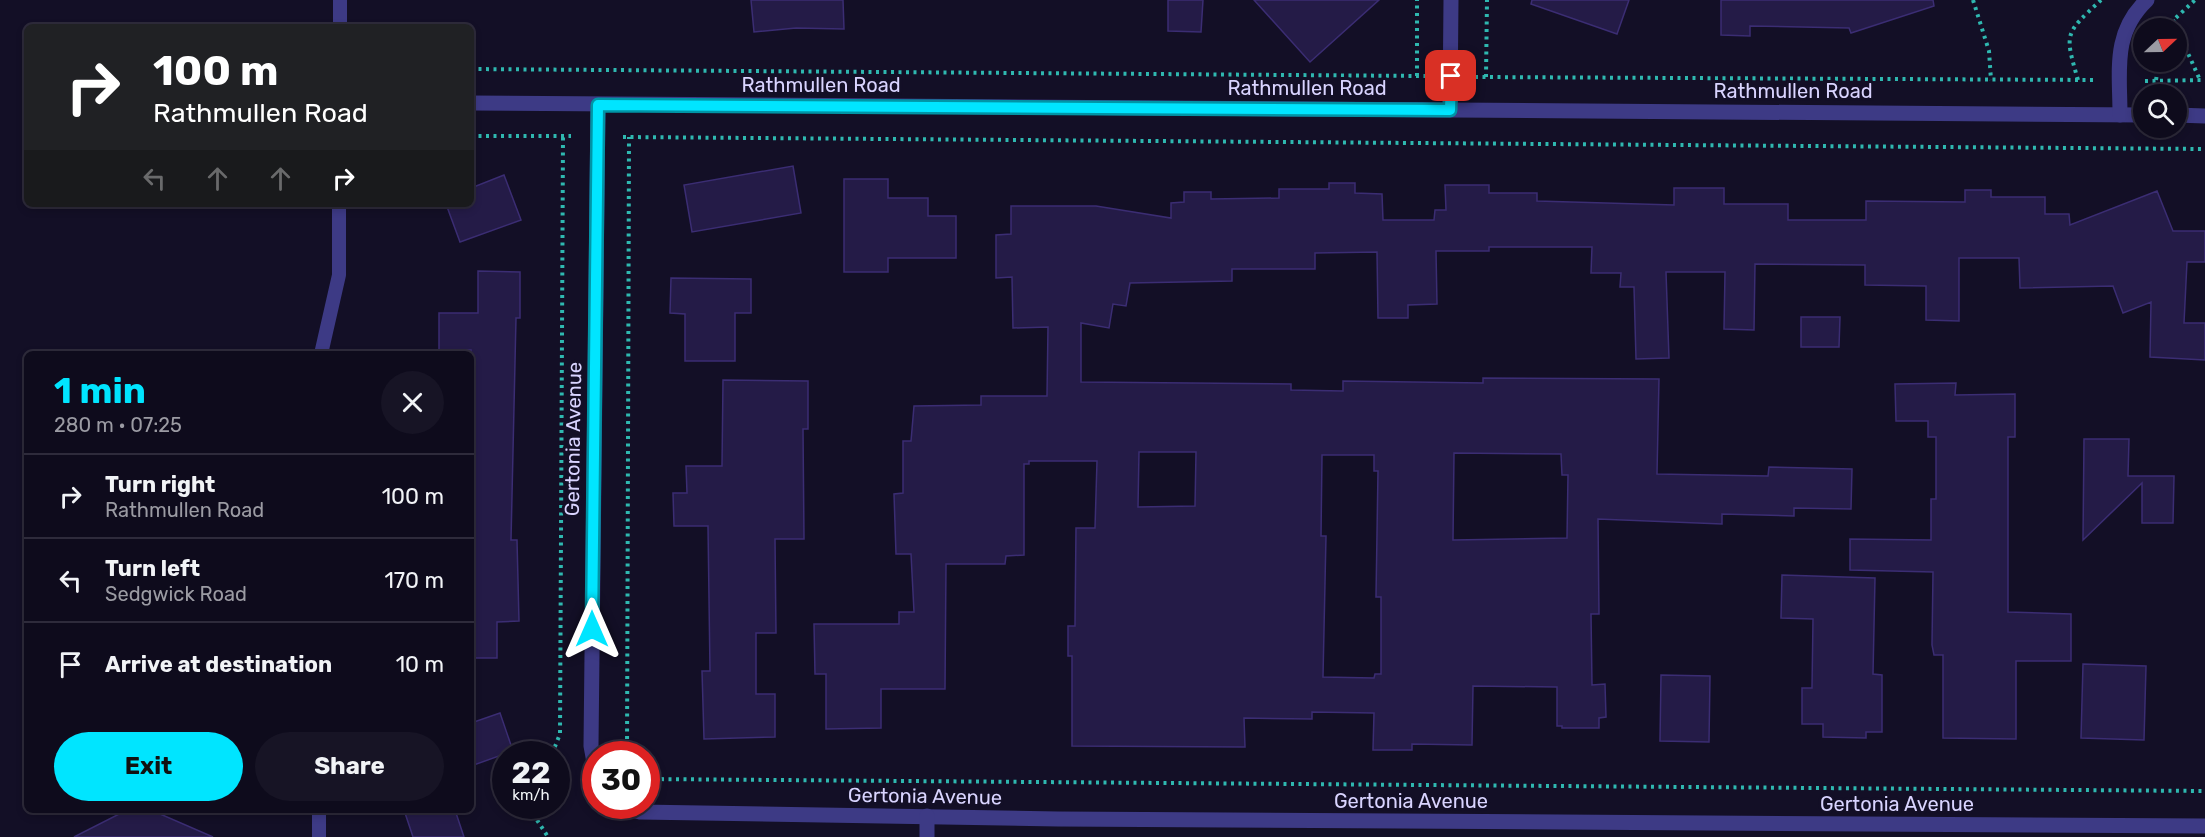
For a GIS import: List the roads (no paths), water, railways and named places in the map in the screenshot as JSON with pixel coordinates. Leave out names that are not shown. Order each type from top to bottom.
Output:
[{"type":"street","points":[[1450,110],[1451,0]]},
{"type":"street","points":[[2120,115],[2121,44],[2126,26],[2147,0]]},
{"type":"street","name":"Rathmullen Road","points":[[474,103],[2133,115]]},
{"type":"street","name":"Gertonia Avenue","points":[[592,741],[598,105]]},
{"type":"street","points":[[2187,115],[2205,116]]},
{"type":"street","name":"Gertonia Avenue","points":[[660,812],[1253,821],[2205,826]]},
{"type":"street","points":[[927,816],[927,837]]},
{"type":"lane","points":[[340,0],[340,24]]},
{"type":"lane","points":[[322,351],[339,275],[339,207]]},
{"type":"lane","points":[[319,813],[319,837]]}]
